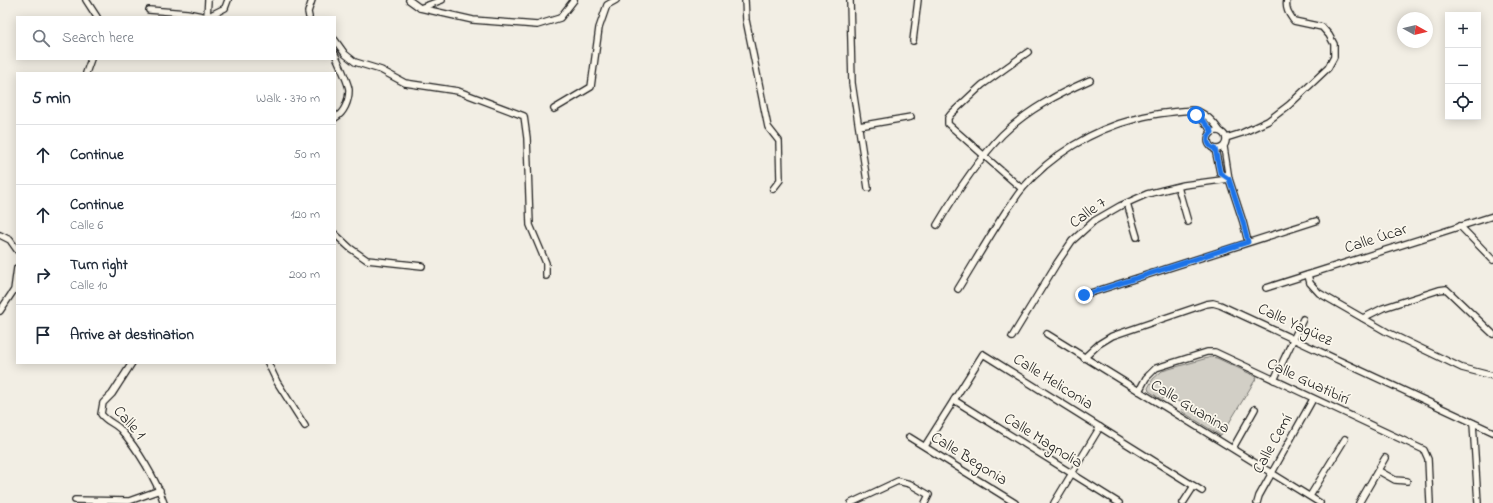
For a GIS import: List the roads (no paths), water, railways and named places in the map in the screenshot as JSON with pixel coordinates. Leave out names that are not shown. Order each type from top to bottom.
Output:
[{"type":"street","points":[[86,0],[96,16]]},
{"type":"street","points":[[206,16],[208,0]]},
{"type":"street","points":[[208,16],[225,8],[228,0]]},
{"type":"street","points":[[309,16],[308,12],[312,0]]},
{"type":"street","points":[[409,0],[420,8],[473,20],[537,25],[560,18],[574,0]]},
{"type":"street","points":[[420,8],[423,5],[442,0]]},
{"type":"street","points":[[554,109],[591,87],[599,28],[607,5],[616,0]]},
{"type":"street","points":[[746,0],[746,20],[768,127],[779,141],[780,180],[773,189]]},
{"type":"street","points":[[850,0],[852,83],[868,188]]},
{"type":"street","points":[[913,41],[918,0]]},
{"type":"street","points":[[1226,138],[1242,134],[1268,121],[1289,105],[1328,68],[1334,57],[1334,44],[1329,35],[1322,27],[1294,21],[1288,12],[1286,5],[1287,0]]},
{"type":"street","points":[[149,10],[187,13],[201,16]]},
{"type":"street","points":[[336,40],[345,54],[355,62],[381,70],[404,83],[458,90],[524,116],[528,138],[530,225],[546,263],[546,276]]},
{"type":"street","points":[[1022,189],[948,124],[948,118],[982,85],[1028,52]]},
{"type":"street","points":[[336,56],[349,89],[347,103],[340,115],[336,117]]},
{"type":"street","points":[[86,72],[91,60]]},
{"type":"street","points":[[937,225],[961,186],[1002,135],[1025,116],[1050,99],[1090,80]]},
{"type":"street","points":[[958,289],[998,224],[1022,189],[1048,164],[1082,140],[1111,126],[1135,118],[1192,110],[1200,111],[1212,132]]},
{"type":"street","points":[[859,126],[911,117]]},
{"type":"street","points":[[1204,117],[1214,123],[1226,138]]},
{"type":"street","points":[[1220,131],[1212,132],[1207,140],[1209,146],[1215,149],[1224,147]]},
{"type":"street","points":[[1226,138],[1224,147],[1229,179],[1248,242]]},
{"type":"street","points":[[1215,149],[1220,173],[1229,179]]},
{"type":"street","name":"Calle 7","points":[[1012,337],[1072,241],[1094,221],[1147,194],[1178,187],[1229,179]]},
{"type":"street","points":[[1178,187],[1188,222]]},
{"type":"street","points":[[1127,203],[1137,236]]},
{"type":"street","name":"Calle Úcar","points":[[1266,288],[1493,216]]},
{"type":"street","points":[[1084,295],[1316,221]]},
{"type":"street","points":[[1460,226],[1493,260]]},
{"type":"street","points":[[0,235],[10,240],[16,249]]},
{"type":"street","points":[[336,235],[350,248],[367,260],[422,266]]},
{"type":"street","points":[[1308,275],[1310,283],[1319,293],[1387,332],[1462,368],[1493,376]]},
{"type":"street","points":[[1363,318],[1383,308],[1446,289],[1493,334]]},
{"type":"street","points":[[0,311],[16,291]]},
{"type":"street","name":"Calle Yagüez","points":[[1084,358],[1099,344],[1112,336],[1206,304],[1213,303],[1294,338],[1493,432]]},
{"type":"street","points":[[1274,380],[1303,319]]},
{"type":"street","name":"Calle Guanina","points":[[1047,334],[1320,503]]},
{"type":"street","name":"Calle Guatibirí","points":[[1139,391],[1146,378],[1156,368],[1207,352],[1215,352],[1424,450],[1428,460],[1430,503]]},
{"type":"street","name":"Calle Heliconia","points":[[924,446],[983,354],[1202,491]]},
{"type":"street","name":"Calle 1","points":[[131,364],[112,394],[103,403],[101,414],[105,420],[118,427],[131,442],[160,490],[164,503]]},
{"type":"street","points":[[268,364],[277,382],[305,426]]},
{"type":"street","name":"Calle Cemí","points":[[1256,503],[1313,399]]},
{"type":"street","name":"Calle Magnolia","points":[[954,400],[1119,503]]},
{"type":"street","points":[[1233,448],[1255,409]]},
{"type":"street","points":[[1473,422],[1478,503]]},
{"type":"street","points":[[1054,503],[1100,427]]},
{"type":"street","name":"Calle Begonia","points":[[909,436],[1015,503]]},
{"type":"street","points":[[1310,496],[1345,439]]},
{"type":"street","points":[[1360,503],[1385,458]]},
{"type":"street","points":[[1378,470],[1396,480],[1407,481]]},
{"type":"street","points":[[851,503],[898,482],[910,484],[929,494],[925,503]]},
{"type":"street","points":[[1183,503],[1194,486]]},
{"type":"street","points":[[75,500],[129,501],[160,490]]}]
